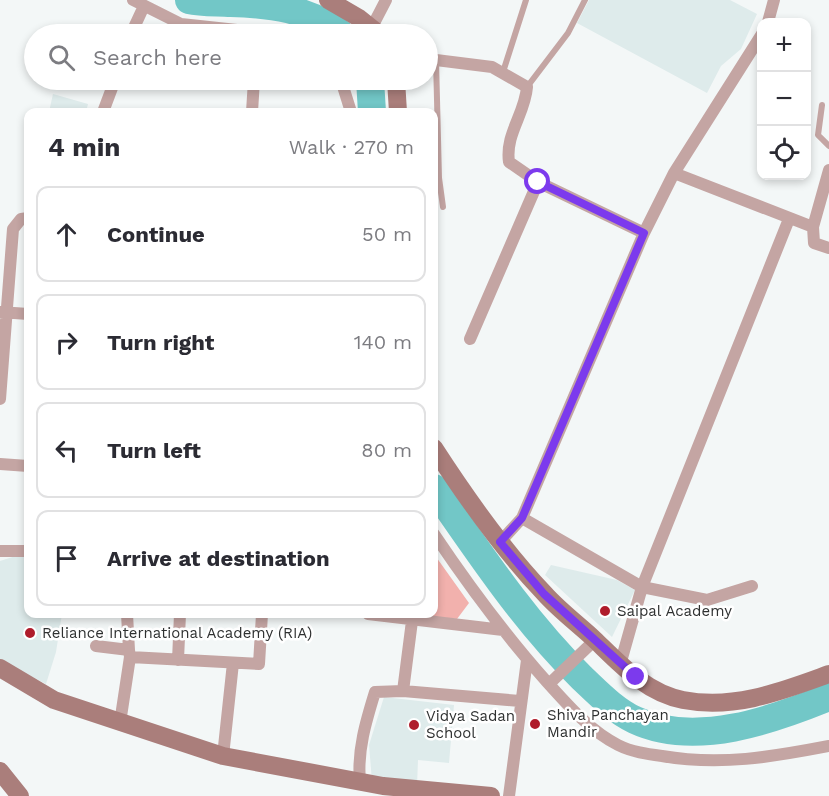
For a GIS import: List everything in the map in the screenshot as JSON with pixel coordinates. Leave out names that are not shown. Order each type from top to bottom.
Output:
[{"type":"street","points":[[328,0],[365,24]]},
{"type":"street","points":[[378,24],[386,0]]},
{"type":"street","points":[[769,18],[774,0]]},
{"type":"street","points":[[133,24],[138,3],[181,24]]},
{"type":"street","points":[[500,542],[522,518],[644,233],[674,173],[757,42]]},
{"type":"street","points":[[438,60],[492,67],[527,87],[526,99],[510,136],[509,162],[538,182],[644,233]]},
{"type":"street","points":[[104,108],[111,90]]},
{"type":"street","points":[[252,108],[253,90]]},
{"type":"street","points":[[344,90],[350,108]]},
{"type":"street","points":[[397,90],[398,108]]},
{"type":"street","points":[[829,170],[813,227],[814,243],[829,248]]},
{"type":"street","points":[[674,173],[813,227]]},
{"type":"street","points":[[470,339],[538,182]]},
{"type":"street","points":[[0,399],[4,312],[13,229],[24,219]]},
{"type":"street","points":[[620,665],[642,587],[789,219]]},
{"type":"street","points":[[4,312],[24,314]]},
{"type":"street","points":[[438,454],[500,542],[544,594],[620,665],[656,690],[681,700],[704,703],[750,700],[829,674]]},
{"type":"street","points":[[0,464],[24,466]]},
{"type":"street","points":[[522,518],[642,587],[707,600],[752,586]]},
{"type":"street","points":[[438,540],[527,660],[574,712],[618,745],[641,753],[699,761],[731,762],[829,746]]},
{"type":"street","points":[[0,551],[24,551]]},
{"type":"street","points":[[120,723],[129,654],[127,618]]},
{"type":"street","points":[[178,660],[180,618]]},
{"type":"street","points":[[96,646],[129,654],[178,660],[259,663],[262,618]]},
{"type":"street","points":[[393,618],[503,630]]},
{"type":"street","points":[[403,691],[412,621]]},
{"type":"street","points":[[549,684],[595,640]]},
{"type":"street","points":[[509,796],[527,660]]},
{"type":"street","points":[[223,756],[233,663]]},
{"type":"street","points":[[0,668],[54,700],[223,756],[360,781],[382,791],[491,796]]},
{"type":"street","points":[[360,781],[358,766],[364,728],[375,692],[403,691],[520,701]]},
{"type":"street","points":[[0,771],[20,796]]},
{"type":"lane","points":[[503,72],[526,0]]},
{"type":"lane","points":[[527,87],[568,33],[585,0]]},
{"type":"lane","points":[[434,90],[435,108]]},
{"type":"lane","points":[[822,105],[818,135],[829,146]]},
{"type":"lane","points":[[438,161],[443,207]]},
{"type":"shaded area","points":[[589,0],[730,0],[757,14],[741,49],[721,66],[707,93],[577,23]]},
{"type":"shaded area","points":[[53,94],[88,104],[87,108],[50,108]]},
{"type":"shaded area","name":"Reliance International Academy (RIA)","points":[[24,553],[24,618],[61,618],[56,652],[46,684],[0,660],[0,561]]},
{"type":"shaded area","points":[[438,560],[469,603],[457,619],[438,617]]},
{"type":"shaded area","name":"Saipal Academy","points":[[551,565],[617,580],[635,590],[612,637],[545,575]]},
{"type":"shaded area","name":"Vidya Sadan School","points":[[384,697],[454,705],[449,763],[418,760],[417,786],[372,781],[369,745]]},
{"type":"waterway","points":[[189,0],[275,7],[303,13],[325,24]]},
{"type":"waterway","points":[[371,90],[372,108]]},
{"type":"waterway","points":[[438,494],[503,586],[541,634],[600,695],[635,720],[658,728],[708,731],[759,722],[829,697]]},
{"type":"place","name":"Saipal Academy","points":[[605,611]]},
{"type":"place","name":"Reliance International Academy (RIA)","points":[[30,633]]},
{"type":"place","name":"Shiva Panchayan Mandir","points":[[535,724]]},
{"type":"place","name":"Vidya Sadan School","points":[[414,725]]},
{"type":"route","points":[[538,182],[644,233],[522,518],[500,542],[544,594],[620,665],[636,677]]}]
